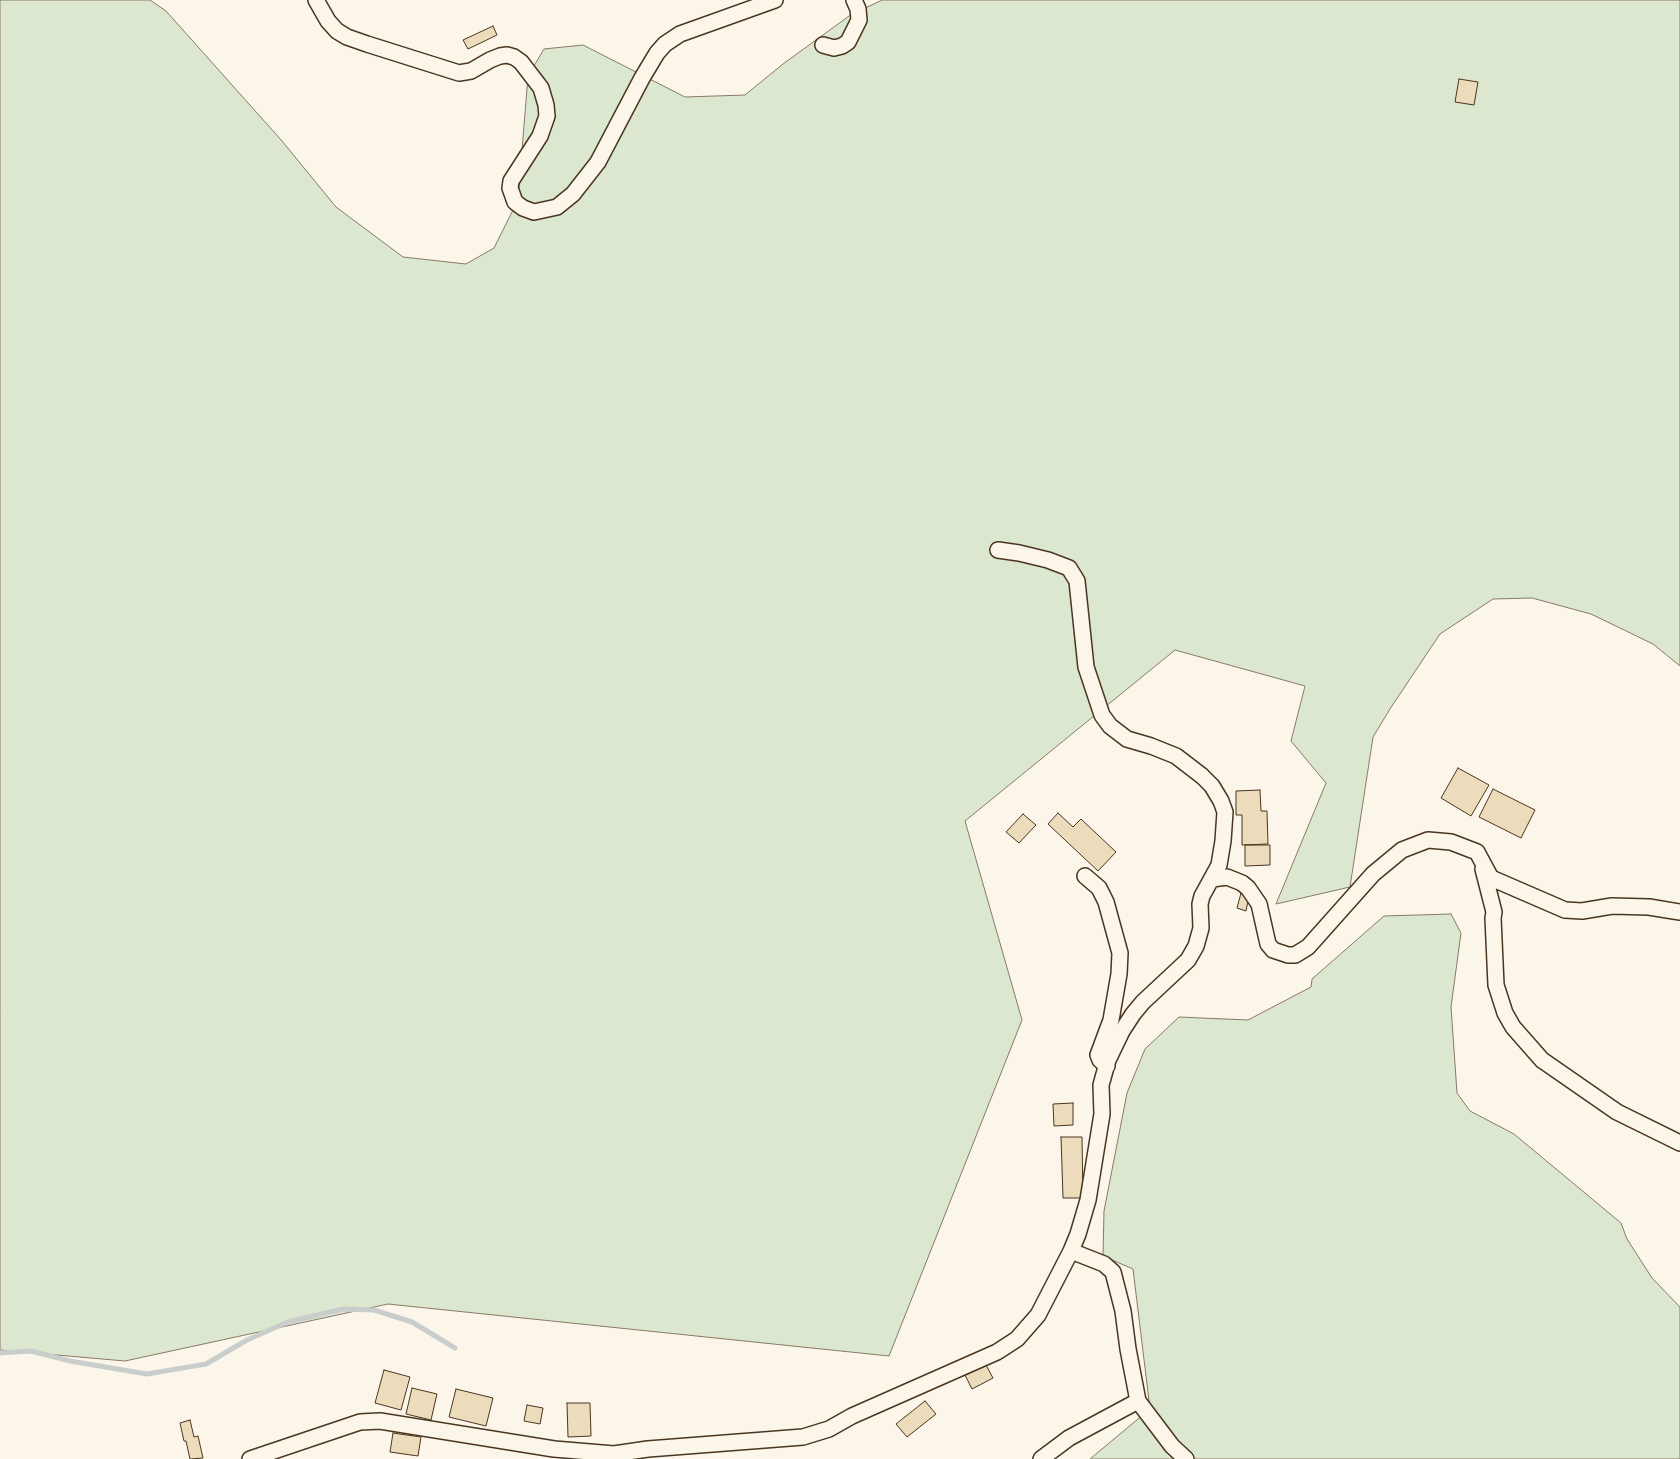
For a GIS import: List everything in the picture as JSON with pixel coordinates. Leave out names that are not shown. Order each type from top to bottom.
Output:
[{"type":"street","points":[[316,0],[328,21],[337,31],[347,37],[459,73],[471,71],[500,56],[514,57],[521,62],[541,88],[547,116],[540,136],[511,180],[510,188],[515,202],[523,208],[534,212],[557,207],[573,194],[591,171],[598,162],[645,72],[665,44],[680,34],[775,0]]},
{"type":"street","points":[[823,45],[838,47],[848,42],[859,20],[858,9],[854,0]]},
{"type":"street","points":[[250,1459],[360,1422],[380,1421],[545,1453],[593,1456],[788,1440],[828,1429],[852,1416],[980,1360],[1017,1339],[1038,1314],[1078,1234],[1093,1175],[1102,1114],[1101,1085],[1107,1066],[1122,1031],[1142,1002],[1188,960],[1201,928],[1200,904],[1202,896],[1219,865],[1225,812],[1221,800],[1202,776],[1176,756],[1162,749],[1127,739],[1110,726],[1102,715],[1086,667],[1077,581],[1069,568],[1048,560],[998,550]]},
{"type":"street","points":[[1212,879],[1227,877],[1242,883],[1259,904],[1268,944],[1280,954],[1294,955],[1308,947],[1373,874],[1402,850],[1420,842],[1437,840],[1477,852],[1492,878],[1565,910],[1582,911],[1621,907],[1649,907],[1680,912]]},
{"type":"street","points":[[1480,858],[1494,912],[1496,985],[1505,1013],[1513,1027],[1542,1060],[1617,1112],[1680,1142]]},
{"type":"street","points":[[1085,876],[1099,888],[1106,902],[1120,953],[1119,974],[1111,1020],[1098,1055],[1100,1060],[1107,1066]]},
{"type":"street","points":[[1071,1251],[1104,1264],[1113,1272],[1124,1311],[1129,1359],[1138,1402],[1162,1434],[1186,1459]]},
{"type":"street","points":[[1041,1459],[1069,1438],[1138,1402]]},
{"type":"green space","points":[[0,0],[150,0],[166,11],[282,141],[336,207],[403,257],[466,264],[494,248],[518,200],[528,76],[544,49],[583,45],[685,97],[745,95],[783,64],[849,16],[882,0],[1680,0],[1680,666],[1653,644],[1591,614],[1532,598],[1493,599],[1440,634],[1373,737],[1350,887],[1276,904],[1326,783],[1291,741],[1305,686],[1175,650],[965,821],[1022,1020],[889,1356],[388,1304],[125,1361],[0,1350]]},
{"type":"green space","points":[[1451,914],[1461,933],[1451,1007],[1457,1093],[1470,1111],[1514,1134],[1621,1223],[1627,1239],[1652,1278],[1680,1307],[1680,1459],[1090,1459],[1150,1409],[1133,1269],[1103,1256],[1104,1211],[1127,1093],[1145,1049],[1179,1017],[1248,1020],[1311,987],[1312,979],[1384,916]]},
{"type":"building","points":[[493,26],[497,35],[468,49],[463,40]]},
{"type":"building","points":[[1459,79],[1478,82],[1474,105],[1455,102]]},
{"type":"building","points":[[1458,768],[1489,785],[1471,816],[1441,798]]},
{"type":"building","points":[[1493,789],[1535,810],[1521,838],[1479,817]]},
{"type":"building","points":[[1260,790],[1261,811],[1267,811],[1268,844],[1242,845],[1242,815],[1236,815],[1236,791]]},
{"type":"building","points":[[1058,813],[1073,827],[1081,819],[1116,852],[1098,871],[1048,824]]},
{"type":"building","points":[[1023,814],[1036,825],[1019,843],[1006,832]]},
{"type":"building","points":[[1245,845],[1270,845],[1270,865],[1245,866]]},
{"type":"building","points":[[1241,893],[1249,896],[1246,911],[1237,908]]},
{"type":"building","points":[[1073,1103],[1073,1125],[1054,1126],[1053,1104]]},
{"type":"building","points":[[1061,1137],[1082,1137],[1083,1198],[1063,1198]]},
{"type":"building","points":[[986,1365],[993,1378],[972,1389],[965,1375]]},
{"type":"building","points":[[384,1370],[410,1377],[401,1410],[375,1403]]},
{"type":"building","points":[[412,1388],[437,1394],[431,1420],[406,1414]]},
{"type":"building","points":[[456,1389],[493,1398],[486,1426],[449,1417]]},
{"type":"building","points":[[925,1401],[936,1414],[907,1437],[896,1424]]},
{"type":"building","points":[[567,1403],[590,1403],[591,1436],[568,1437]]},
{"type":"building","points":[[527,1405],[543,1408],[540,1424],[524,1421]]},
{"type":"building","points":[[190,1420],[194,1437],[198,1436],[203,1458],[190,1459],[180,1423]]},
{"type":"building","points":[[393,1433],[421,1437],[418,1456],[390,1452]]},
{"type":"waterway","points":[[0,1353],[31,1351],[70,1361],[147,1374],[206,1364],[247,1340],[288,1322],[343,1309],[374,1310],[412,1322],[455,1348]]}]
